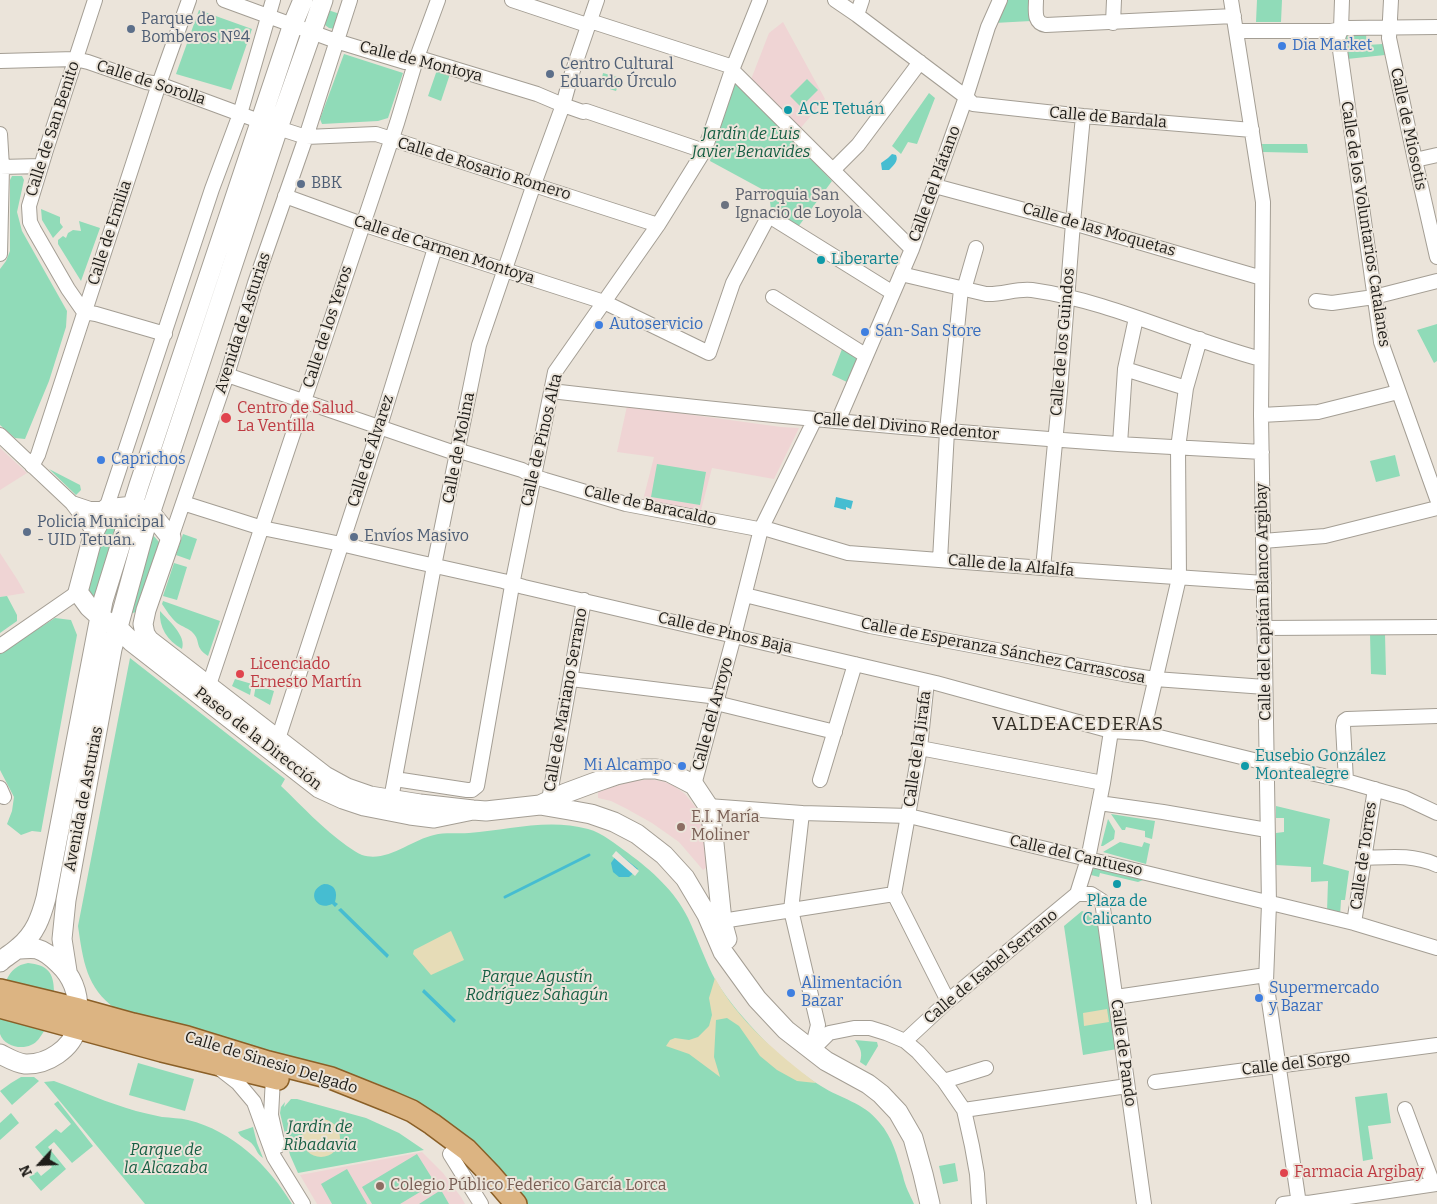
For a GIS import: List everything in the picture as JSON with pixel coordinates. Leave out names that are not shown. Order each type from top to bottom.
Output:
[{"type":"main road","name":"Calle de Sinesio Delgado","points":[[0,990],[162,1051],[208,1062],[331,1078],[412,1111],[467,1150],[516,1204]]},
{"type":"main road","name":"Calle de Sinesio Delgado","points":[[0,1007],[134,1024],[187,1037],[332,1094],[375,1108],[411,1127],[443,1148],[471,1173],[498,1204]]},
{"type":"street","name":"Calle de San Benito","points":[[84,312],[68,289],[30,222],[29,206],[95,0]]},
{"type":"street","name":"Calle de Emilia","points":[[32,466],[38,455],[159,84],[189,0]]},
{"type":"street","name":"Calle de Montoya","points":[[224,0],[336,41],[405,62],[422,59],[537,94],[583,112],[586,111],[704,150]]},
{"type":"street","points":[[0,646],[78,592],[94,532],[106,509],[212,190],[240,114],[273,0]]},
{"type":"street","name":"Avenida de Asturias","points":[[18,949],[31,936],[42,915],[103,601],[141,509],[270,125],[293,24],[303,0]]},
{"type":"street","name":"Avenida de Asturias","points":[[270,125],[313,32],[323,0]]},
{"type":"street","name":"Avenida de Asturias","points":[[146,610],[227,375],[255,283],[306,137],[350,0]]},
{"type":"street","name":"Calle de los Yeros","points":[[209,685],[416,60],[438,0]]},
{"type":"street","points":[[512,0],[584,24],[590,21],[730,66],[912,249]]},
{"type":"street","name":"Calle de Molina","points":[[391,799],[434,566],[479,345],[563,105],[597,0]]},
{"type":"street","name":"Calle de Pinos Alta","points":[[395,779],[467,790],[472,790],[477,786],[512,584],[555,372],[658,225],[704,150],[732,70],[760,0]]},
{"type":"street","name":"Calle de Bardala","points":[[835,0],[858,15],[973,104],[1083,116],[1252,130]]},
{"type":"street","points":[[858,15],[862,0]]},
{"type":"street","name":"Calle del Plátano","points":[[838,421],[912,249],[966,97],[988,27],[1000,0]]},
{"type":"street","points":[[1036,0],[1036,17],[1042,25],[1234,16]]},
{"type":"street","points":[[1113,23],[1114,0]]},
{"type":"street","name":"Calle del Capitán Blanco Argibay","points":[[1231,0],[1263,202],[1261,415],[1269,904],[1266,974],[1299,1203]]},
{"type":"street","name":"Calle de los Voluntarios Catalanes","points":[[1342,0],[1341,29],[1338,43],[1381,342],[1437,499]]},
{"type":"street","name":"Calle de Miosotis","points":[[1391,0],[1389,38],[1414,160],[1437,257]]},
{"type":"street","points":[[1237,32],[1437,27]]},
{"type":"street","name":"Calle de Sorolla","points":[[0,61],[75,59],[146,82],[159,84],[240,114]]},
{"type":"street","points":[[833,170],[858,146],[920,62]]},
{"type":"street","points":[[240,114],[306,137]]},
{"type":"street","name":"Calle de los Guindos","points":[[1043,568],[1063,362],[1083,116]]},
{"type":"street","points":[[0,134],[0,254]]},
{"type":"street","name":"Calle de Rosario Romero","points":[[306,137],[376,134],[658,225]]},
{"type":"street","points":[[1414,160],[1437,155]]},
{"type":"street","points":[[1,167],[41,166]]},
{"type":"street","name":"Calle de las Moquetas","points":[[935,186],[1073,223],[1262,278]]},
{"type":"street","name":"Calle de Carmen Montoya","points":[[285,196],[362,224],[604,302],[708,352],[733,283],[766,221],[770,218],[893,293]]},
{"type":"street","name":"Calle de Álvarez","points":[[278,739],[380,426],[435,248]]},
{"type":"street","points":[[940,560],[947,431],[961,289],[965,286],[976,248]]},
{"type":"street","points":[[901,274],[961,289],[995,295],[1028,290],[1067,296],[1261,359]]},
{"type":"street","points":[[1316,301],[1332,304],[1374,297],[1437,281]]},
{"type":"street","points":[[773,297],[866,355]]},
{"type":"street","points":[[84,312],[165,334]]},
{"type":"street","points":[[1120,444],[1125,369],[1136,318]]},
{"type":"street","points":[[1143,733],[1179,578],[1178,448],[1186,388],[1200,339]]},
{"type":"street","points":[[1125,369],[1186,388]]},
{"type":"street","name":"Calle de Baracaldo","points":[[227,375],[458,454],[463,452],[514,467],[533,476],[626,504],[761,529]]},
{"type":"street","name":"Calle del Divino Redentor","points":[[551,391],[681,406],[947,431],[1055,440],[1262,452]]},
{"type":"street","points":[[1261,415],[1318,412],[1398,392]]},
{"type":"street","name":"Calle del Arroyo","points":[[694,785],[761,529],[815,419]]},
{"type":"street","points":[[0,435],[72,503],[94,532]]},
{"type":"street","points":[[72,503],[90,509],[141,509],[171,538]]},
{"type":"street","name":"Calle de Pinos Baja","points":[[183,503],[262,528],[503,581],[927,681],[1111,731],[1143,733],[1267,764],[1346,781],[1415,802],[1437,813]]},
{"type":"street","points":[[1263,541],[1325,536],[1437,508]]},
{"type":"street","name":"Avenida de Asturias","points":[[67,971],[62,939],[66,900],[111,654],[118,628],[141,509]]},
{"type":"street","name":"Calle de la Alfalfa","points":[[761,529],[767,529],[848,553],[1264,583]]},
{"type":"street","points":[[78,592],[89,607],[100,617],[118,628],[131,622],[146,610]]},
{"type":"street","name":"Calle de Esperanza Sánchez Carrascosa","points":[[744,595],[870,626],[1123,674],[1155,679],[1265,687]]},
{"type":"street","name":"Calle de Mariano Serrano","points":[[544,803],[571,679],[584,600]]},
{"type":"street","name":"Paseo de la Dirección","points":[[146,610],[143,624],[145,634],[149,640],[325,776],[347,788],[370,796],[486,811],[544,803],[616,775],[643,769],[669,772],[694,785],[708,806],[712,824],[722,921],[734,967]]},
{"type":"street","points":[[1264,628],[1437,627]]},
{"type":"street","name":"Paseo de la Dirección","points":[[118,628],[132,642],[319,788],[364,806],[410,816],[434,818],[473,810]]},
{"type":"street","points":[[820,780],[855,664]]},
{"type":"street","points":[[571,679],[717,700],[835,732]]},
{"type":"street","name":"Calle de la Jirafa","points":[[894,894],[920,748],[927,681]]},
{"type":"street","points":[[1346,781],[1344,721],[1347,719],[1437,716]]},
{"type":"street","points":[[1077,894],[1088,859],[1111,731]]},
{"type":"street","points":[[920,748],[1103,783]]},
{"type":"street","points":[[591,814],[586,799],[588,790],[593,783]]},
{"type":"street","name":"Calle de Torres","points":[[1354,923],[1375,789]]},
{"type":"street","name":"Paseo de la Dirección","points":[[544,803],[591,814],[614,822],[637,834],[664,855],[688,883],[707,915],[723,952],[763,1005],[786,1030],[826,1061],[868,1084],[881,1094],[898,1112],[913,1138],[930,1204]]},
{"type":"street","points":[[1099,804],[1163,812],[1268,830]]},
{"type":"street","name":"Calle del Cantueso","points":[[708,806],[802,813],[908,816],[1354,923],[1437,948]]},
{"type":"street","points":[[802,813],[791,910],[818,1026],[812,1050]]},
{"type":"street","points":[[1364,858],[1413,857],[1437,866]]},
{"type":"street","points":[[688,883],[699,886],[707,885],[717,872]]},
{"type":"street","points":[[722,921],[894,894],[948,1001]]},
{"type":"street","name":"Calle de Pando","points":[[1077,894],[1091,894],[1102,901],[1144,1204]]},
{"type":"street","name":"Calle de Isabel Serrano","points":[[905,1041],[948,1001],[1077,894]]},
{"type":"street","points":[[0,962],[18,949],[37,949],[53,958],[67,971],[78,995],[78,1018],[68,1045],[44,1062],[24,1064],[7,1058],[0,1073]]},
{"type":"street","points":[[1116,997],[1266,974]]},
{"type":"street","points":[[812,1050],[829,1033],[854,1028],[870,1028],[905,1041],[918,1052],[944,1081],[964,1110],[977,1174],[979,1204]]},
{"type":"street","name":"Calle del Sorgo","points":[[1155,1082],[1437,1045]]},
{"type":"street","points":[[208,1062],[238,1083],[254,1102],[274,1157],[303,1204]]},
{"type":"street","points":[[944,1081],[986,1068]]},
{"type":"street","points":[[271,1070],[271,1115],[284,1173]]},
{"type":"street","points":[[964,1110],[1127,1086]]},
{"type":"street","points":[[1283,1204],[1308,1203],[1435,1184],[1405,1109]]},
{"type":"street","name":"Calle de Sinesio Delgado","points":[[450,1154],[481,1204]]},
{"type":"shaded area","points":[[783,22],[825,99],[799,130],[750,82],[769,33]]},
{"type":"shaded area","points":[[627,406],[799,428],[774,479],[712,468],[701,510],[643,500],[654,457],[617,452]]},
{"type":"shaded area","points":[[0,448],[27,473],[0,490]]},
{"type":"shaded area","points":[[0,553],[17,579],[25,593],[0,597]]},
{"type":"shaded area","name":"E.I. María Moliner","points":[[650,779],[674,786],[685,794],[697,809],[702,818],[707,867],[703,870],[679,842],[652,823],[611,801],[598,798],[598,792],[629,782]]},
{"type":"shaded area","name":"Colegio Público Federico García Lorca","points":[[422,1152],[443,1173],[465,1204],[317,1204],[300,1175]]},
{"type":"green space","points":[[1006,0],[1031,0],[1031,21],[994,23]]},
{"type":"green space","points":[[1257,0],[1282,0],[1281,22],[1256,22]]},
{"type":"green space","points":[[199,10],[252,29],[231,90],[176,74]]},
{"type":"green space","points":[[328,10],[340,14],[335,29],[325,25]]},
{"type":"green space","points":[[1348,33],[1366,34],[1367,45],[1383,44],[1385,55],[1347,59],[1344,39]]},
{"type":"green space","points":[[344,54],[403,73],[388,118],[378,121],[322,124],[320,119]]},
{"type":"green space","points":[[437,70],[450,74],[441,101],[428,96]]},
{"type":"green space","points":[[603,73],[621,78],[616,91],[600,86]]},
{"type":"green space","name":"Jardín de Luis Javier Benavides","points":[[736,79],[832,181],[798,227],[771,210],[769,193],[710,161],[733,80]]},
{"type":"green space","points":[[807,79],[818,90],[801,107],[790,96]]},
{"type":"green space","points":[[929,93],[935,98],[917,144],[908,142],[901,154],[892,146]]},
{"type":"green space","points":[[1262,144],[1307,144],[1308,153],[1263,152]]},
{"type":"green space","points":[[12,176],[22,176],[24,180],[17,212],[22,231],[67,311],[66,327],[49,381],[25,439],[15,438],[0,425],[0,269],[10,251],[10,180]]},
{"type":"green space","points":[[41,209],[60,217],[60,223],[63,227],[53,238],[42,220]]},
{"type":"green space","points":[[79,221],[100,228],[81,281],[58,244],[58,240],[63,236],[66,238],[68,233],[73,230],[81,231]]},
{"type":"green space","points":[[1437,324],[1437,361],[1434,363],[1417,330]]},
{"type":"green space","points":[[842,349],[859,359],[849,383],[832,375]]},
{"type":"green space","points":[[1395,455],[1400,476],[1376,482],[1370,461]]},
{"type":"green space","points":[[657,464],[706,472],[700,505],[651,497]]},
{"type":"green space","points":[[49,469],[80,485],[81,490],[76,495]]},
{"type":"green space","points":[[117,517],[120,518],[94,602],[86,587],[104,528]]},
{"type":"green space","points":[[152,534],[159,542],[160,547],[136,612],[126,615]]},
{"type":"green space","points":[[183,534],[197,539],[190,560],[176,555]]},
{"type":"green space","points":[[174,563],[187,567],[177,600],[163,596]]},
{"type":"green space","points":[[7,596],[17,615],[17,621],[0,633],[0,597]]},
{"type":"green space","points":[[163,601],[220,621],[208,656],[199,647],[193,633],[177,623],[171,616],[162,604]]},
{"type":"green space","points":[[160,611],[182,639],[182,649],[172,642],[165,633],[161,623]]},
{"type":"green space","points":[[55,618],[71,620],[77,635],[41,832],[32,831],[21,835],[7,824],[12,811],[14,797],[0,770],[0,653]]},
{"type":"green space","points":[[1370,634],[1385,634],[1386,675],[1371,674]]},
{"type":"green space","name":"Parque Agustín Rodríguez Sahagún","points":[[130,658],[285,779],[281,786],[330,832],[362,855],[371,857],[390,854],[438,834],[469,833],[543,825],[573,826],[588,829],[609,839],[654,874],[677,899],[688,918],[716,981],[738,1011],[762,1038],[805,1076],[859,1105],[879,1122],[891,1141],[914,1204],[527,1204],[493,1162],[456,1128],[414,1101],[390,1089],[365,1079],[134,1018],[118,1010],[106,1001],[92,982],[84,962],[78,926]]},
{"type":"green space","points":[[235,679],[252,684],[250,695],[232,686]]},
{"type":"green space","points":[[256,685],[274,691],[270,705],[254,696]]},
{"type":"green space","points":[[1276,806],[1330,819],[1323,864],[1349,871],[1345,900],[1341,900],[1340,916],[1327,912],[1328,881],[1311,882],[1311,867],[1276,865],[1276,833],[1284,832],[1284,818],[1276,818]]},
{"type":"green space","points":[[1111,814],[1155,821],[1152,839],[1145,837],[1145,831],[1126,827],[1125,830],[1122,830]]},
{"type":"green space","points":[[1108,819],[1115,831],[1114,839],[1101,846]]},
{"type":"green space","points":[[1120,842],[1142,847],[1144,842],[1150,844],[1146,864],[1103,852]]},
{"type":"green space","points":[[1096,868],[1143,880],[1138,882],[1100,873],[1099,877],[1091,875],[1092,870]]},
{"type":"green space","points":[[1082,911],[1097,917],[1117,1049],[1083,1055],[1064,926]]},
{"type":"green space","points":[[28,963],[45,968],[48,971],[53,979],[54,992],[6,981],[15,969]]},
{"type":"green space","points":[[0,1018],[44,1031],[33,1044],[22,1047],[13,1046],[5,1041],[0,1034]]},
{"type":"green space","points":[[855,1040],[877,1042],[878,1046],[866,1066],[860,1062],[860,1050]]},
{"type":"green space","points":[[138,1063],[194,1079],[185,1111],[129,1095]]},
{"type":"green space","points":[[21,1077],[34,1077],[39,1081],[12,1105],[0,1091]]},
{"type":"green space","name":"Parque de la Alcazaba","points":[[54,1081],[126,1108],[162,1117],[188,1120],[220,1132],[235,1141],[261,1164],[292,1204],[145,1204],[44,1082]]},
{"type":"green space","points":[[1387,1093],[1391,1123],[1368,1126],[1373,1159],[1363,1161],[1355,1097]]},
{"type":"green space","name":"Jardín de Ribadavia","points":[[291,1099],[366,1118],[399,1133],[424,1150],[298,1173],[290,1155],[280,1113],[281,1107],[285,1102],[284,1107]]},
{"type":"green space","points":[[58,1101],[93,1146],[72,1163],[54,1142],[48,1147],[66,1169],[41,1191],[29,1177],[37,1171],[41,1176],[52,1167],[35,1147],[56,1129],[61,1133],[71,1124],[54,1104]]},
{"type":"green space","points":[[11,1113],[19,1123],[0,1140],[0,1123]]},
{"type":"green space","points":[[253,1127],[263,1158],[251,1143],[238,1132]]},
{"type":"green space","points":[[417,1154],[435,1183],[400,1204],[372,1204],[362,1187]]},
{"type":"green space","points":[[955,1163],[958,1181],[943,1184],[939,1166]]},
{"type":"green space","points":[[347,1169],[367,1204],[332,1204],[321,1184]]},
{"type":"green space","points":[[441,1190],[449,1204],[419,1204]]},
{"type":"sand","points":[[451,931],[464,960],[431,975],[413,954],[414,950]]},
{"type":"sand","points":[[715,978],[724,994],[760,1036],[816,1083],[797,1081],[777,1070],[760,1056],[739,1026],[727,1018],[716,1020],[714,1057],[720,1077],[689,1054],[666,1046],[670,1040],[675,1038],[689,1040],[698,1037],[709,1026],[712,1015],[709,998]]},
{"type":"sand","points":[[1107,1009],[1109,1022],[1084,1026],[1083,1013]]},
{"type":"sand","points":[[321,1119],[335,1124],[340,1138],[335,1152],[321,1157],[307,1152],[302,1138],[307,1124]]},
{"type":"water","points":[[892,154],[896,155],[895,163],[889,170],[882,170],[881,163]]},
{"type":"water","points":[[836,497],[853,501],[851,509],[846,507],[846,510],[834,507]]},
{"type":"water","points":[[618,853],[638,869],[629,877],[619,877],[613,872],[611,863]]},
{"type":"water","points":[[324,884],[331,885],[335,889],[335,902],[338,904],[335,907],[332,904],[321,905],[315,899],[315,891]]},
{"type":"water","points":[[341,908],[389,955],[387,958],[338,910]]},
{"type":"water","points":[[424,989],[456,1020],[454,1023],[422,992]]},
{"type":"pier","points":[[616,851],[639,871],[635,876],[612,856]]},
{"type":"waterway","points":[[505,897],[589,855]]},
{"type":"place","name":"Parque de Bomberos Nº4","points":[[131,29]]},
{"type":"place","name":"Dia Market","points":[[1282,46]]},
{"type":"place","name":"Centro Cultural Eduardo Úrculo","points":[[550,74]]},
{"type":"place","name":"ACE Tetuán","points":[[788,110]]},
{"type":"place","name":"BBK","points":[[301,184]]},
{"type":"place","name":"Parroquia San Ignacio de Loyola","points":[[725,205]]},
{"type":"place","name":"Liberarte","points":[[821,260]]},
{"type":"place","name":"Autoservicio","points":[[599,325]]},
{"type":"place","name":"San-San Store","points":[[865,332]]},
{"type":"place","name":"Centro de Salud La Ventilla","points":[[226,418]]},
{"type":"place","name":"Caprichos","points":[[101,460]]},
{"type":"place","name":"Policía Municipal - UID Tetuán.","points":[[27,532]]},
{"type":"place","name":"Envíos Masivo","points":[[354,537]]},
{"type":"place","name":"Licenciado Ernesto Martín","points":[[240,674]]},
{"type":"place","name":"Mi Alcampo","points":[[682,766]]},
{"type":"place","name":"Eusebio González Montealegre","points":[[1245,766]]},
{"type":"place","name":"E.I. María Moliner","points":[[681,827]]},
{"type":"place","name":"Plaza de Calicanto","points":[[1117,884]]},
{"type":"place","name":"Alimentación Bazar","points":[[791,993]]},
{"type":"place","name":"Supermercado y Bazar","points":[[1259,998]]},
{"type":"place","name":"Farmacia Argibay","points":[[1284,1173]]},
{"type":"place","name":"Colegio Público Federico García Lorca","points":[[380,1186]]},
{"type":"district","name":"VALDEACEDERAS","points":[[1078,725]]}]
